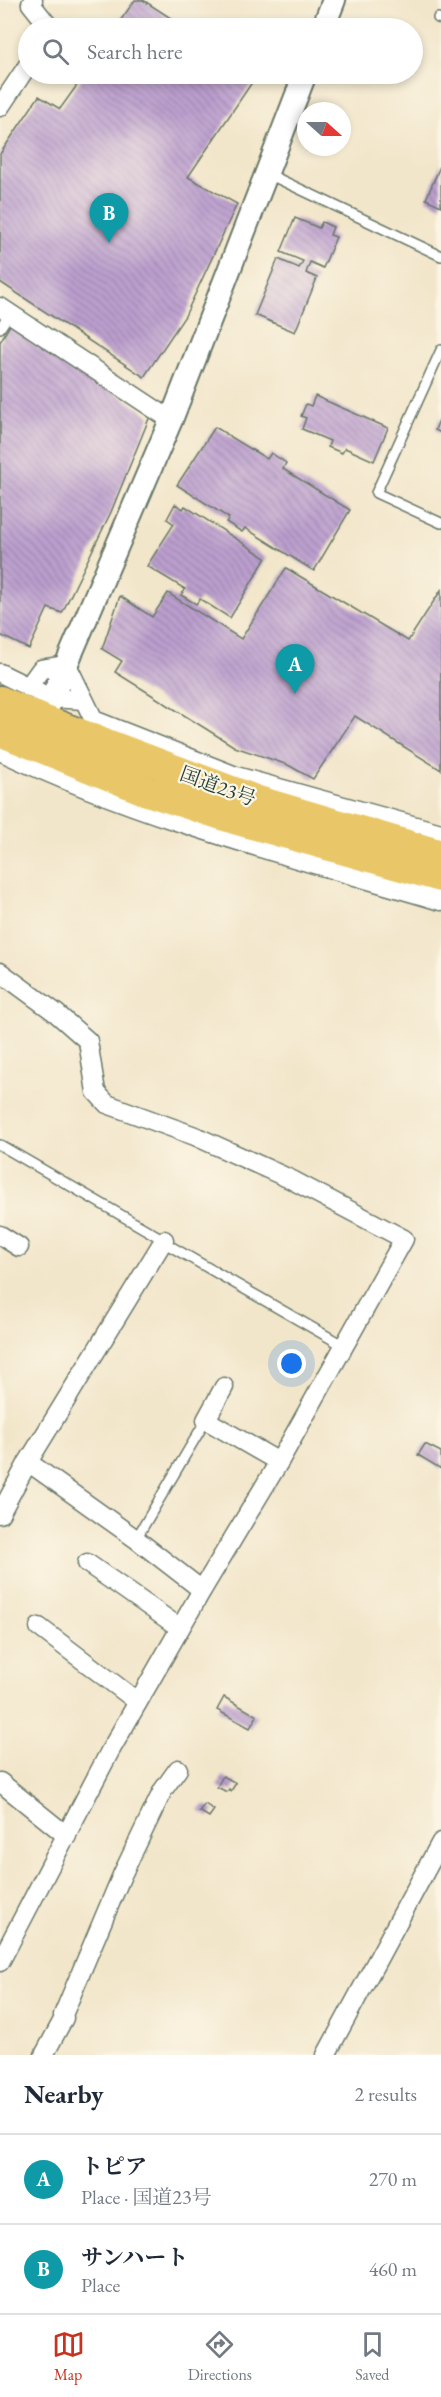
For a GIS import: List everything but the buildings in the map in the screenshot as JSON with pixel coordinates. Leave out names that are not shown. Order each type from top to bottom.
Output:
[{"type":"highway","name":"国道23号","points":[[0,701],[42,721],[258,801],[441,855]]},
{"type":"highway","name":"国道23号","points":[[0,731],[42,721],[147,791],[234,819],[441,877]]},
{"type":"street","points":[[33,0],[31,4],[42,18]]},
{"type":"street","points":[[326,18],[334,0]]},
{"type":"street","points":[[0,107],[18,80]]},
{"type":"street","points":[[42,721],[171,420],[301,84]]},
{"type":"street","points":[[3,316],[171,420]]},
{"type":"street","points":[[28,687],[41,669],[67,665]]},
{"type":"street","points":[[67,665],[94,720],[236,776],[441,833]]},
{"type":"street","points":[[0,673],[28,687],[42,721]]},
{"type":"street","points":[[42,721],[84,700]]},
{"type":"street","points":[[0,751],[119,802],[441,901]]},
{"type":"street","points":[[0,972],[57,1013],[88,1041],[96,1092],[107,1104],[195,1136],[292,1180],[404,1239],[279,1462],[202,1590],[110,1751],[0,1962]]},
{"type":"street","points":[[0,1235],[19,1247]]},
{"type":"street","points":[[0,1514],[6,1486],[28,1462],[164,1241]]},
{"type":"street","points":[[224,1387],[206,1420],[279,1462]]},
{"type":"street","points":[[28,1462],[136,1539],[202,1590]]},
{"type":"street","points":[[87,1563],[180,1628]]},
{"type":"street","points":[[39,1627],[138,1702]]},
{"type":"street","points":[[44,2055],[64,2018],[63,2015],[122,1875],[163,1790],[178,1769]]},
{"type":"street","points":[[0,1782],[67,1836]]},
{"type":"street","points":[[326,2055],[441,1842]]},
{"type":"lane","points":[[266,173],[441,256]]},
{"type":"lane","points":[[441,350],[376,493],[441,523]]},
{"type":"lane","points":[[0,1145],[344,1346]]},
{"type":"lane","points":[[136,1539],[206,1420]]},
{"type":"place","name":"サンハート","points":[[109,243]]},
{"type":"place","name":"トピア","points":[[295,694]]}]
